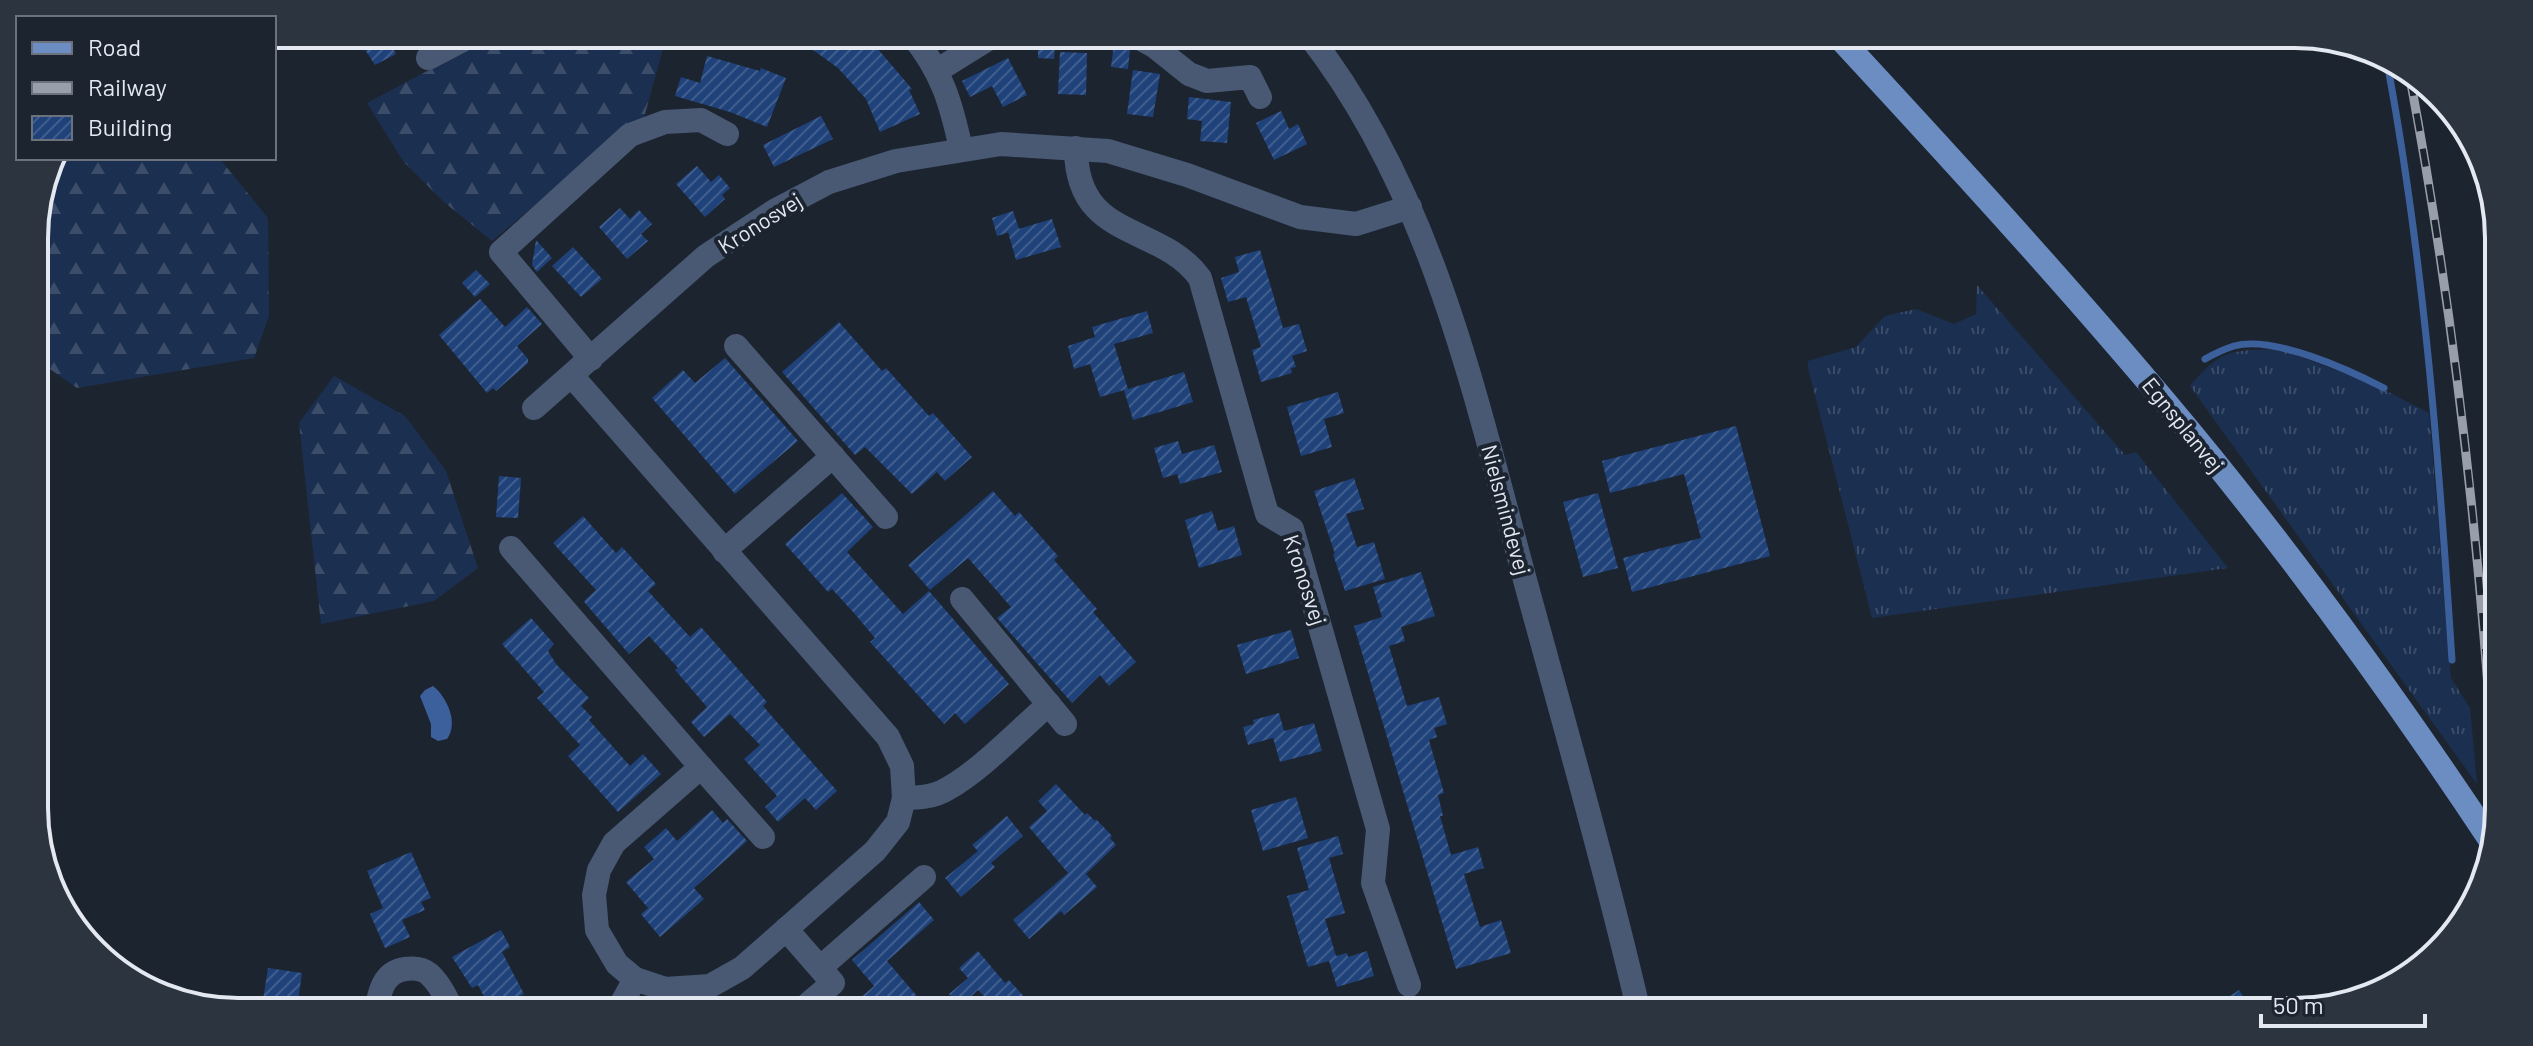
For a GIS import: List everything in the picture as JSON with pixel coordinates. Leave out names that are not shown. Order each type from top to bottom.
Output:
[{"type":"main road","name":"Egnsplanvej","points":[[1849,48],[2047,266],[2178,417],[2376,673],[2483,830]]},
{"type":"street","points":[[428,58],[447,48]]},
{"type":"street","points":[[922,48],[938,70],[951,102],[961,149]]},
{"type":"street","points":[[938,70],[973,48]]},
{"type":"street","points":[[1156,48],[1189,74],[1207,81],[1250,77],[1260,97]]},
{"type":"street","name":"Nielsmindevej","points":[[1317,48],[1368,125],[1410,207],[1438,274],[1488,443],[1619,925],[1636,998]]},
{"type":"street","points":[[591,359],[501,252],[630,135],[665,122],[701,120],[727,134]]},
{"type":"street","name":"Kronosvej","points":[[534,408],[706,256],[776,210],[843,178],[896,161],[1001,144],[1076,148],[1108,151],[1187,175],[1300,217],[1356,224],[1410,207]]},
{"type":"street","name":"Kronosvej","points":[[1076,148],[1076,170],[1082,190],[1094,207],[1110,221],[1189,263],[1200,278],[1267,514],[1292,529],[1378,829],[1373,883],[1409,985]]},
{"type":"street","points":[[736,346],[886,517]]},
{"type":"street","points":[[572,376],[888,737],[902,766],[904,798],[898,822],[875,851],[742,968],[710,986],[665,989],[635,979],[617,964],[597,930],[594,895],[599,870],[614,843],[701,767]]},
{"type":"street","points":[[724,551],[833,456]]},
{"type":"street","points":[[511,548],[763,837]]},
{"type":"street","points":[[962,599],[1065,724]]},
{"type":"street","points":[[904,798],[923,798],[946,790],[1049,704]]},
{"type":"street","points":[[821,967],[924,877]]},
{"type":"street","points":[[786,929],[833,983],[815,998]]},
{"type":"street","points":[[378,998],[385,979],[398,970],[413,968],[428,972],[446,998]]},
{"type":"street","points":[[625,998],[635,979]]},
{"type":"green space","points":[[471,48],[663,48],[644,118],[622,131],[492,241],[444,202],[403,161],[367,103]]},
{"type":"green space","points":[[65,160],[221,160],[268,218],[269,316],[254,358],[77,388],[48,368],[48,226],[54,189]]},
{"type":"green space","points":[[1977,285],[2125,455],[2136,452],[2228,568],[1872,618],[1808,361],[1856,347],[1885,316],[1916,309],[1954,324],[1976,314]]},
{"type":"green space","points":[[2279,349],[2373,384],[2429,413],[2451,678],[2470,708],[2477,784],[2190,386],[2211,364],[2228,354]]},
{"type":"green space","points":[[334,376],[405,416],[446,471],[478,568],[434,601],[321,624],[299,423]]},
{"type":"shaded area","points":[[433,686],[447,703],[452,718],[447,739],[438,741],[431,737],[431,724],[420,696]]},
{"type":"building","points":[[364,48],[393,48],[396,54],[375,65]]},
{"type":"building","points":[[810,48],[877,48],[912,89],[909,90],[920,114],[880,132],[866,99],[838,68]]},
{"type":"building","points":[[1038,48],[1055,48],[1054,59],[1038,58]]},
{"type":"building","points":[[1113,48],[1130,50],[1128,69],[1111,67]]},
{"type":"building","points":[[1060,52],[1087,53],[1086,95],[1058,94]]},
{"type":"building","points":[[707,56],[760,71],[761,68],[786,78],[767,127],[730,112],[675,96],[681,77],[700,83]]},
{"type":"building","points":[[1008,58],[1027,95],[1003,107],[992,86],[970,97],[962,81]]},
{"type":"building","points":[[1133,70],[1160,74],[1153,117],[1127,114]]},
{"type":"building","points":[[1189,97],[1231,102],[1227,143],[1200,141],[1202,121],[1187,119]]},
{"type":"building","points":[[1281,111],[1289,129],[1298,124],[1307,144],[1274,160],[1256,123]]},
{"type":"building","points":[[821,116],[833,139],[774,167],[763,145]]},
{"type":"building","points":[[697,166],[711,182],[719,175],[730,188],[722,195],[725,199],[705,217],[676,184]]},
{"type":"building","points":[[620,208],[630,219],[639,210],[652,224],[641,234],[648,241],[627,259],[599,227]]},
{"type":"building","points":[[1013,211],[1019,229],[997,236],[992,218]]},
{"type":"building","points":[[1052,219],[1061,247],[1016,260],[1008,232]]},
{"type":"building","points":[[536,240],[552,258],[537,272],[532,265]]},
{"type":"building","points":[[573,247],[602,279],[581,297],[552,266]]},
{"type":"building","points":[[1260,250],[1283,328],[1299,324],[1307,351],[1292,356],[1296,367],[1291,368],[1292,373],[1261,382],[1252,350],[1261,347],[1246,297],[1228,302],[1221,278],[1239,272],[1235,257]]},
{"type":"building","points":[[476,270],[490,284],[475,297],[462,283]]},
{"type":"building","points":[[480,299],[505,327],[527,307],[542,324],[517,346],[528,363],[496,391],[493,388],[487,393],[439,335]]},
{"type":"building","points":[[1147,311],[1153,333],[1114,344],[1128,389],[1184,372],[1193,402],[1133,420],[1124,390],[1100,397],[1090,364],[1074,369],[1068,346],[1095,337],[1092,327]]},
{"type":"building","points":[[839,322],[882,371],[886,368],[929,416],[933,413],[972,457],[945,481],[937,472],[912,494],[865,447],[855,455],[782,372]]},
{"type":"building","points":[[725,358],[798,441],[735,494],[652,398],[683,370],[695,383]]},
{"type":"building","points":[[1338,392],[1344,413],[1324,419],[1332,447],[1301,456],[1287,407]]},
{"type":"building","points":[[1736,426],[1770,556],[1632,592],[1623,558],[1701,538],[1684,474],[1610,493],[1602,461]]},
{"type":"building","points":[[1178,441],[1182,454],[1214,445],[1222,472],[1180,484],[1177,474],[1163,478],[1154,448]]},
{"type":"building","points":[[499,476],[521,478],[518,518],[496,517]]},
{"type":"building","points":[[1354,478],[1364,509],[1346,514],[1357,547],[1374,542],[1385,579],[1345,591],[1314,491]]},
{"type":"building","points":[[993,491],[1015,516],[1019,512],[1058,556],[1054,560],[1097,609],[1093,612],[1136,662],[1109,686],[1100,675],[1072,703],[997,618],[1011,607],[968,558],[930,590],[908,565]]},
{"type":"building","points":[[842,493],[873,527],[847,552],[903,614],[929,591],[1009,684],[965,724],[955,713],[944,724],[870,642],[875,638],[854,613],[832,589],[828,592],[785,544]]},
{"type":"building","points":[[1598,493],[1618,568],[1583,577],[1563,502]]},
{"type":"building","points":[[1212,511],[1218,531],[1234,526],[1242,555],[1199,568],[1185,520]]},
{"type":"building","points":[[583,516],[616,553],[622,547],[656,584],[648,591],[690,637],[701,627],[767,702],[763,706],[837,791],[816,810],[805,798],[778,822],[765,807],[777,796],[744,759],[760,745],[730,714],[704,737],[691,722],[707,707],[675,670],[678,668],[649,636],[629,654],[585,603],[596,590],[553,543]]},
{"type":"building","points":[[1421,572],[1435,616],[1401,627],[1405,641],[1389,646],[1407,706],[1439,697],[1447,724],[1434,728],[1437,737],[1429,740],[1444,793],[1438,795],[1443,816],[1440,816],[1451,855],[1478,847],[1484,868],[1464,874],[1480,927],[1501,920],[1511,953],[1456,969],[1354,626],[1382,617],[1373,587]]},
{"type":"building","points":[[531,618],[554,644],[548,651],[556,664],[589,698],[581,706],[592,717],[589,720],[630,766],[643,754],[661,774],[618,812],[568,756],[580,745],[537,698],[544,692],[502,644]]},
{"type":"building","points":[[1291,630],[1299,658],[1246,674],[1237,645]]},
{"type":"building","points":[[1279,713],[1284,731],[1314,723],[1322,751],[1280,762],[1273,738],[1248,745],[1243,727],[1254,724],[1253,720]]},
{"type":"building","points":[[1056,784],[1085,815],[1087,813],[1096,819],[1116,845],[1086,874],[1097,887],[1064,915],[1061,911],[1029,939],[1013,920],[1068,873],[1029,827],[1047,811],[1038,801]]},
{"type":"building","points":[[1296,797],[1308,838],[1263,851],[1251,810]]},
{"type":"building","points":[[712,810],[723,823],[727,819],[747,841],[694,888],[704,899],[660,937],[641,914],[648,908],[626,882],[654,859],[644,847],[666,828],[677,841]]},
{"type":"building","points":[[1007,816],[1023,836],[991,863],[995,867],[961,897],[945,878],[978,851],[972,845]]},
{"type":"building","points":[[1338,836],[1343,854],[1329,858],[1345,913],[1325,919],[1336,956],[1347,953],[1348,957],[1367,951],[1374,976],[1337,987],[1329,961],[1308,967],[1287,896],[1309,890],[1297,848]]},
{"type":"building","points":[[411,852],[431,898],[421,902],[425,910],[402,920],[410,937],[385,948],[370,914],[383,908],[367,871]]},
{"type":"building","points":[[919,902],[934,920],[887,961],[919,998],[860,998],[874,986],[852,960]]},
{"type":"building","points":[[501,930],[510,947],[502,952],[524,994],[521,998],[485,998],[478,985],[472,988],[452,957]]},
{"type":"building","points":[[978,951],[1005,983],[1009,980],[1025,998],[986,998],[978,990],[970,998],[952,998],[949,994],[968,978],[959,968]]},
{"type":"building","points":[[268,968],[302,973],[298,998],[263,998]]},
{"type":"building","points":[[2239,990],[2244,998],[2227,998]]},
{"type":"waterway","points":[[2389,73],[2420,285],[2452,660]]},
{"type":"waterway","points":[[2205,359],[2234,346],[2269,345],[2310,356],[2384,388]]},
{"type":"railway","points":[[2412,89],[2452,342],[2485,649]]}]
